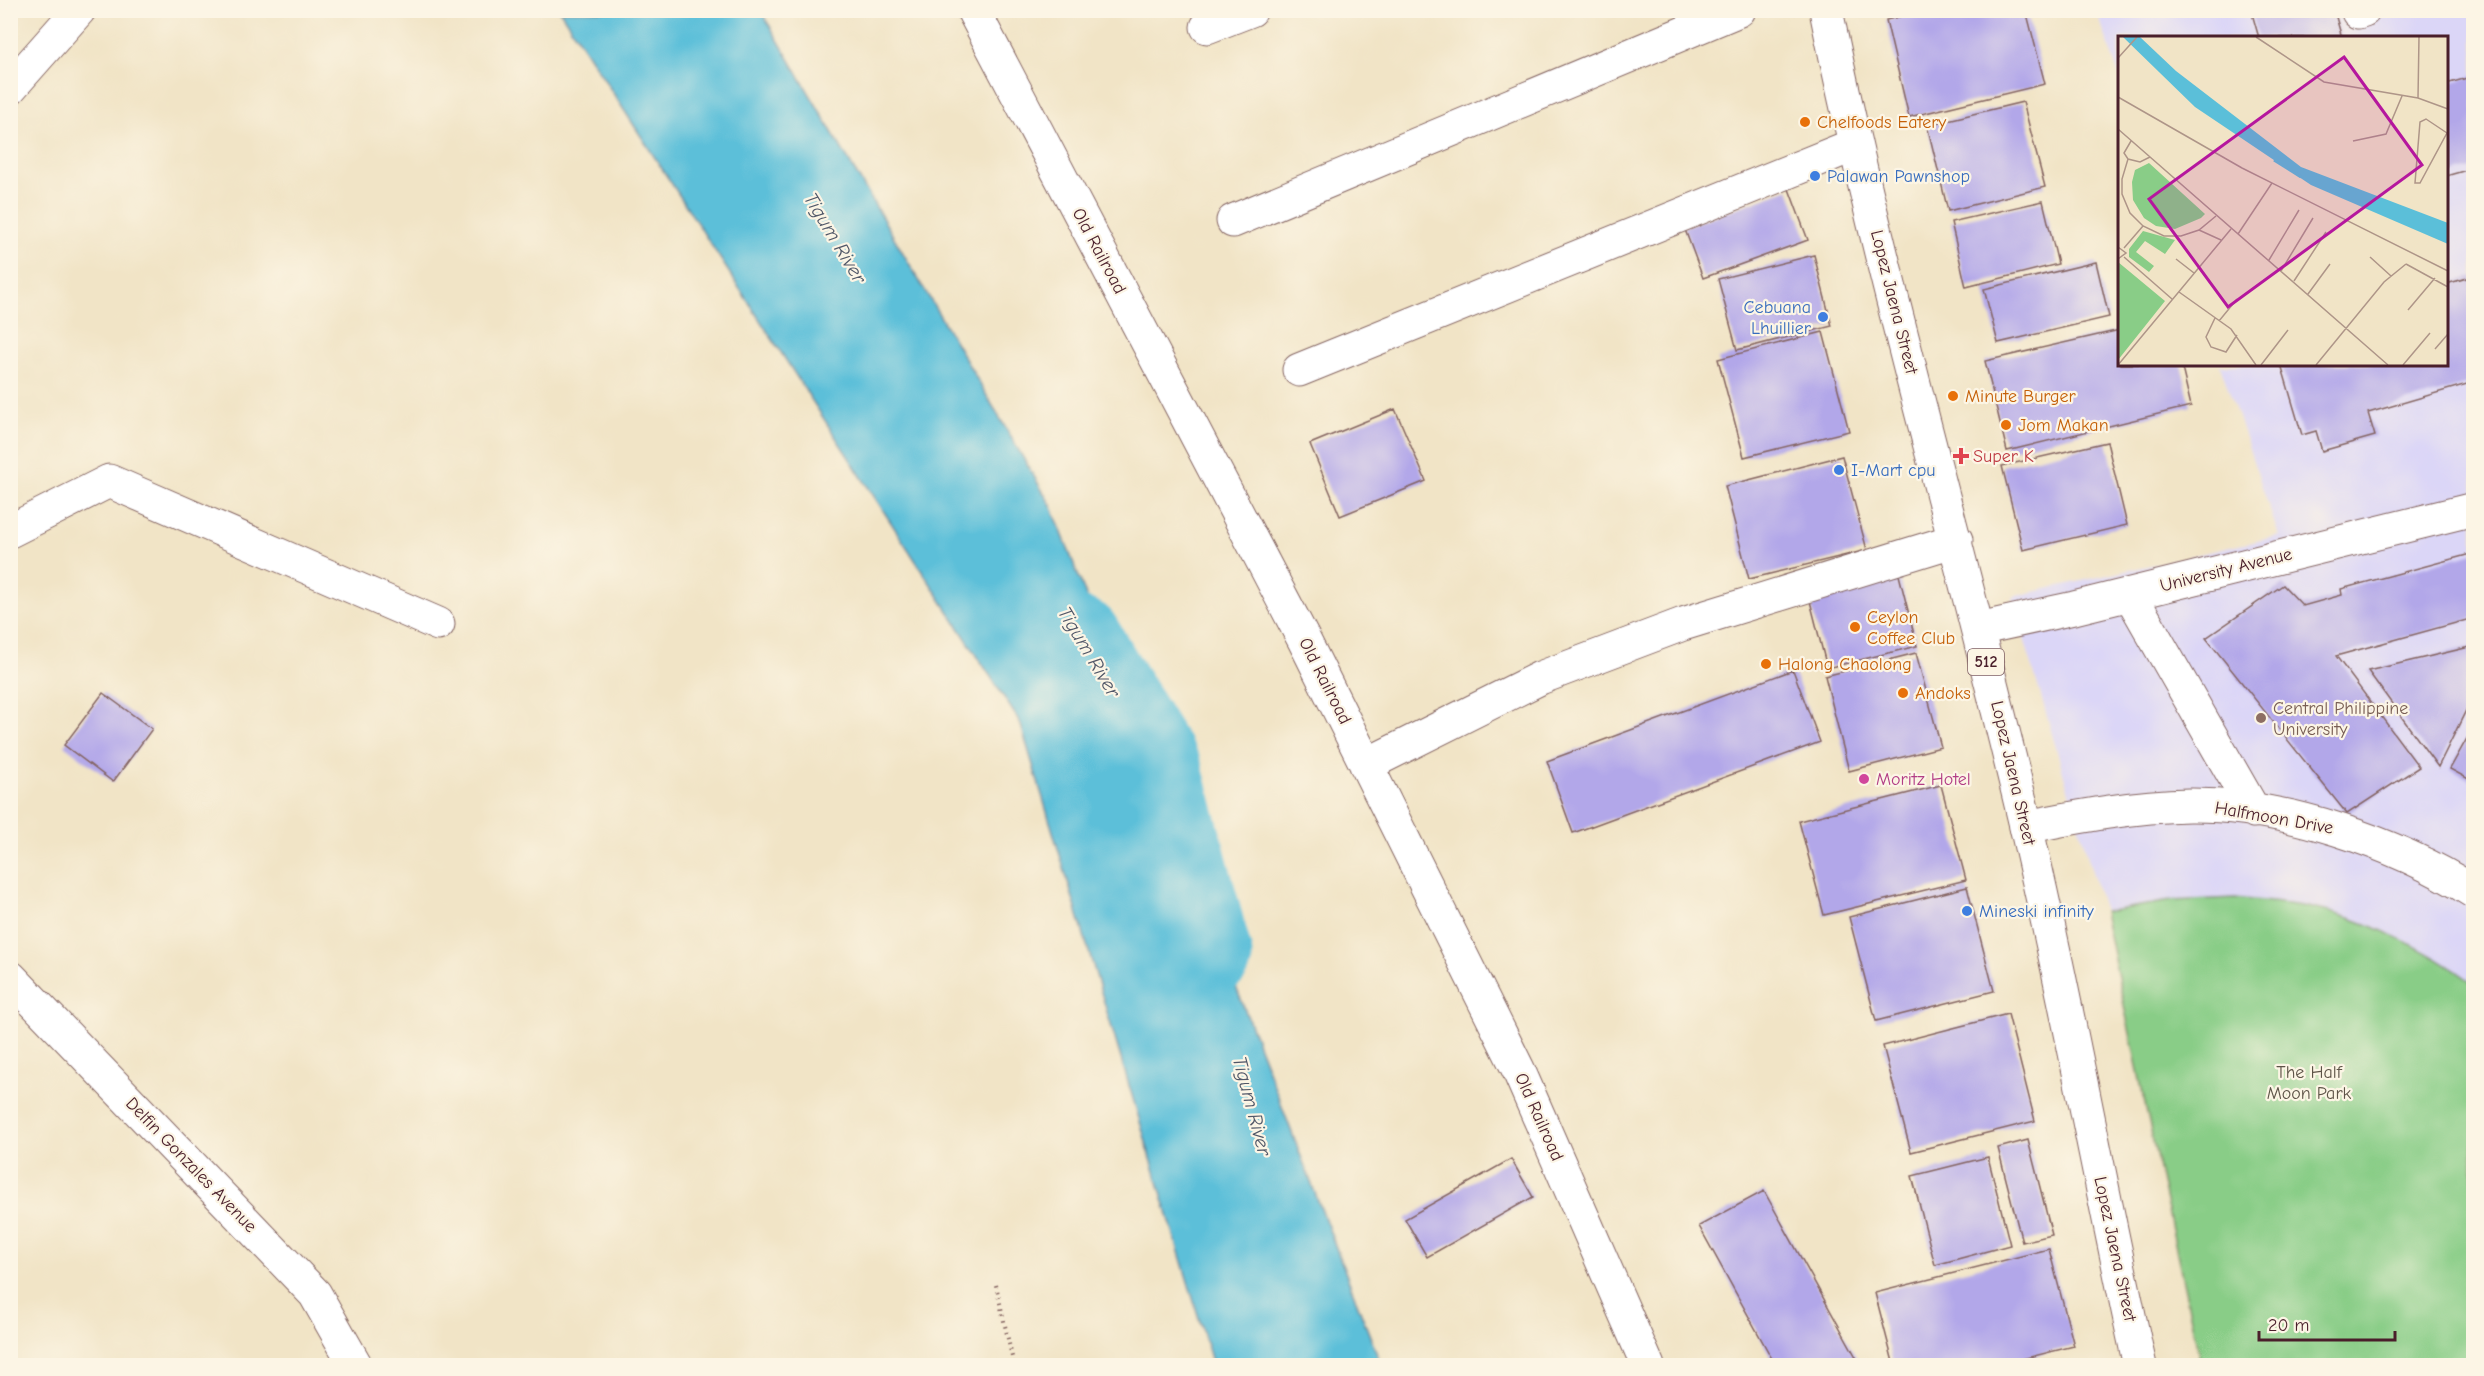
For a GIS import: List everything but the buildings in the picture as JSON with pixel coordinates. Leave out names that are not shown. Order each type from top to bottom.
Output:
[{"type":"street","points":[[10,88],[79,10]]},
{"type":"street","name":"Old Railroad","points":[[973,10],[1305,640],[1518,1069],[1648,1365]]},
{"type":"street","points":[[1207,27],[1251,10]]},
{"type":"street","points":[[1233,221],[1739,10]]},
{"type":"street","name":"Lopez Jaena Street","points":[[1826,10],[1854,145],[1956,540],[2026,827],[2140,1365]]},
{"type":"street","points":[[1299,370],[1854,145]]},
{"type":"street","points":[[10,531],[109,481],[438,624]]},
{"type":"street","name":"University Avenue","points":[[1978,628],[2074,608],[2474,509]]},
{"type":"street","points":[[1366,765],[1551,674],[1683,624],[1956,540]]},
{"type":"street","points":[[2130,594],[2254,811]]},
{"type":"street","name":"Halfmoon Drive","points":[[2026,827],[2097,813],[2190,805],[2254,811],[2347,831],[2441,871],[2474,892]]},
{"type":"street","name":"Delfin Gonzales Avenue","points":[[10,977],[315,1294],[356,1365]]},
{"type":"path","points":[[996,1285],[1014,1365]]},
{"type":"shaded area","name":"Central Philippine University","points":[[2097,11],[2473,11],[2473,1365],[2201,1365],[2104,912],[2012,597],[2279,536],[2220,366],[2448,366],[2448,36],[2118,36],[2118,73]]},
{"type":"green space","name":"The Half Moon Park","points":[[2235,898],[2308,907],[2352,919],[2416,947],[2473,983],[2473,1365],[2201,1365],[2104,912],[2171,901]]},
{"type":"water","points":[[560,11],[761,11],[1052,507],[1381,1365],[1213,1365],[1020,722]]},
{"type":"waterway","name":"Tigum River","points":[[1081,638],[1162,771],[1212,956]]},
{"type":"place","name":"Chelfoods Eatery","points":[[1805,122]]},
{"type":"place","name":"Palawan Pawnshop","points":[[1815,176]]},
{"type":"place","name":"Cebuana Lhuillier","points":[[1823,317]]},
{"type":"place","name":"Minute Burger","points":[[1953,396]]},
{"type":"place","name":"Jom Makan","points":[[2006,425]]},
{"type":"place","name":"Super K","points":[[1961,456]]},
{"type":"place","name":"I-Mart cpu","points":[[1839,470]]},
{"type":"place","name":"Ceylon Coffee Club","points":[[1855,627]]},
{"type":"place","name":"Halong Chaolong","points":[[1766,664]]},
{"type":"place","name":"Andoks","points":[[1903,693]]},
{"type":"place","name":"Central Philippine University","points":[[2261,718]]},
{"type":"place","name":"Moritz Hotel","points":[[1864,779]]},
{"type":"place","name":"Mineski infinity","points":[[1967,911]]}]
